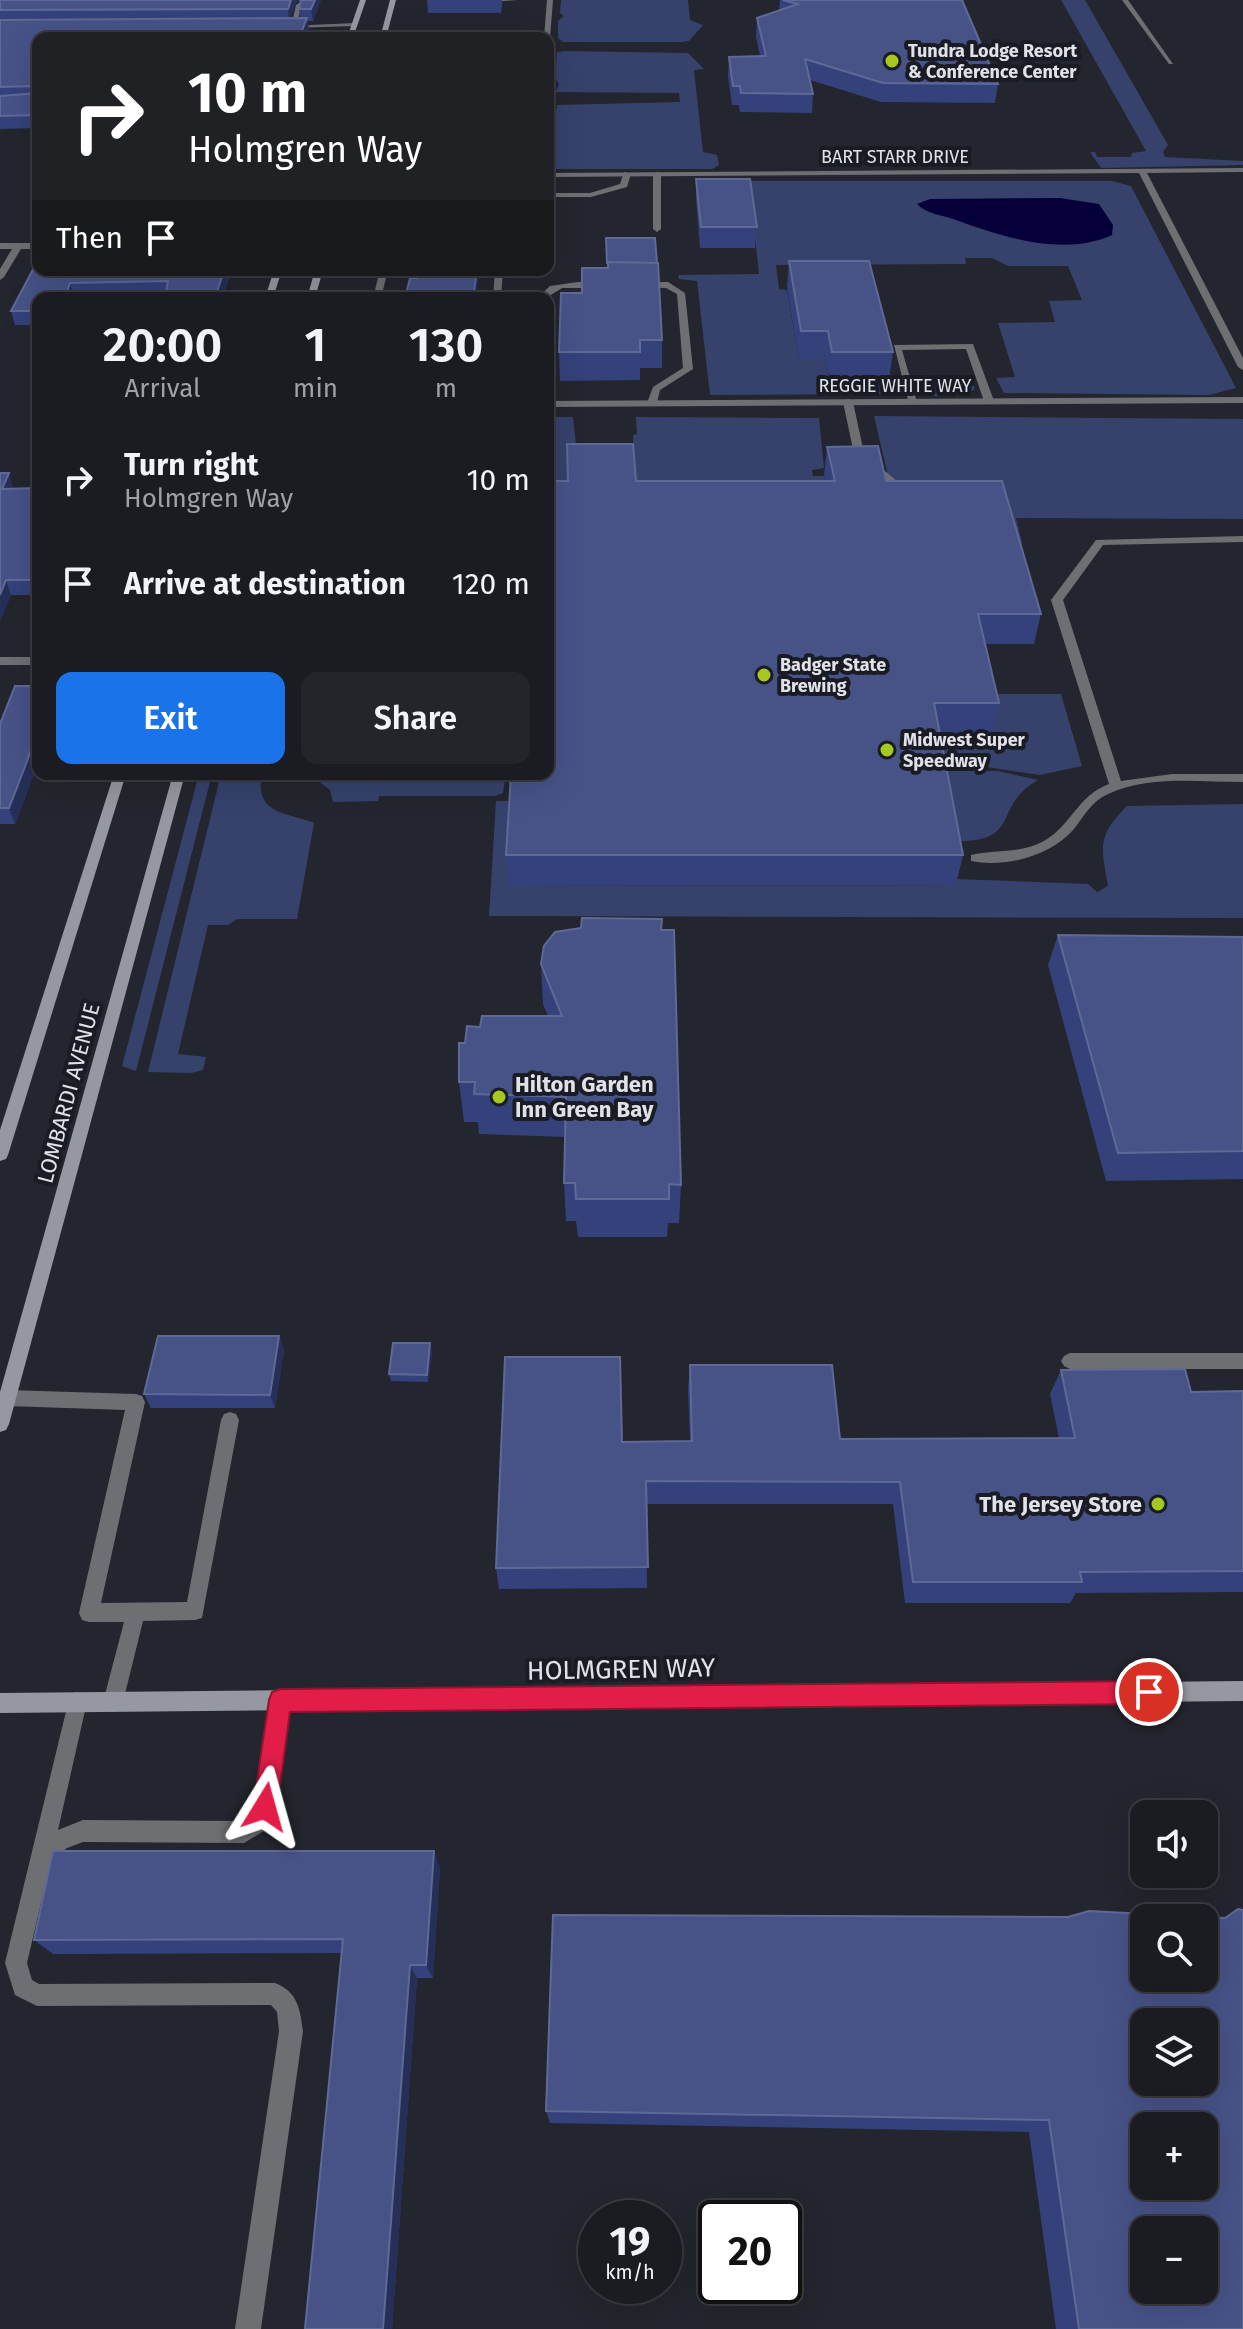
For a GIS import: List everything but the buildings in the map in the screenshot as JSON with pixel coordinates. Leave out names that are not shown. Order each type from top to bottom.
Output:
[{"type":"main road","points":[[352,32],[363,0]]},
{"type":"main road","points":[[385,32],[393,0]]},
{"type":"main road","name":"LOMBARDI AVENUE","points":[[0,1155],[118,780]]},
{"type":"main road","name":"LOMBARDI AVENUE","points":[[0,1424],[177,780]]},
{"type":"main road","name":"HOLMGREN WAY","points":[[0,1703],[1243,1691]]},
{"type":"street","points":[[472,1],[514,0]]},
{"type":"street","points":[[547,32],[550,0]]},
{"type":"street","points":[[1125,0],[1171,63]]},
{"type":"street","points":[[293,26],[299,5]]},
{"type":"street","points":[[282,26],[355,25]]},
{"type":"street","name":"BART STARR DRIVE","points":[[554,175],[1243,170]]},
{"type":"street","points":[[1142,172],[1243,367]]},
{"type":"street","points":[[554,195],[600,194],[624,185],[627,174]]},
{"type":"street","points":[[657,174],[657,229]]},
{"type":"street","points":[[0,246],[32,246]]},
{"type":"street","points":[[0,277],[18,246]]},
{"type":"street","points":[[548,292],[564,286],[608,285]]},
{"type":"street","points":[[624,285],[668,285],[681,293],[688,369],[656,389],[652,403]]},
{"type":"street","points":[[912,402],[897,347],[970,346],[989,401]]},
{"type":"street","name":"REGGIE WHITE WAY","points":[[554,404],[1243,400]]},
{"type":"street","points":[[848,402],[859,454],[895,485],[898,498]]},
{"type":"street","points":[[1116,786],[1057,600],[1100,542],[1243,539]]},
{"type":"street","points":[[0,661],[32,661]]},
{"type":"street","points":[[976,858],[1030,854],[1048,845],[1063,834],[1092,796],[1116,786],[1150,781],[1243,778]]},
{"type":"street","points":[[1070,1361],[1243,1361]]},
{"type":"street","points":[[7,1398],[136,1402],[89,1613],[195,1611],[230,1420]]},
{"type":"street","points":[[113,1702],[136,1612]]},
{"type":"street","points":[[42,1854],[60,1840],[83,1831],[244,1832],[261,1820],[265,1807],[280,1700]]},
{"type":"street","points":[[77,1702],[16,1963],[23,1987],[37,1995],[275,1994],[288,2006],[291,2031],[248,2329]]},
{"type":"shaded area","points":[[561,0],[688,0],[690,20],[703,25],[689,41],[683,42],[563,42],[558,38],[558,21],[564,16],[560,13]]},
{"type":"shaded area","points":[[1061,0],[1085,0],[1168,145],[1163,152],[1165,157],[1243,161],[1243,165],[1101,168],[1090,152],[1095,152],[1097,157],[1131,157],[1132,153],[1146,151]]},
{"type":"shaded area","points":[[557,52],[688,53],[704,69],[694,70],[703,152],[717,155],[719,165],[712,169],[554,169],[557,105],[680,102],[679,93],[555,92],[559,85],[555,77]]},
{"type":"shaded area","points":[[749,181],[1112,181],[1131,186],[1236,388],[1209,395],[1004,393],[996,378],[1015,377],[998,323],[1055,322],[1049,301],[1082,300],[1068,266],[1008,266],[992,258],[965,258],[966,264],[776,265],[779,289],[787,290],[799,359],[825,359],[830,381],[899,380],[901,390],[881,394],[710,395],[697,281],[679,279],[678,275],[759,274]]},
{"type":"shaded area","points":[[1060,198],[1099,204],[1113,225],[1112,235],[1074,244],[1034,242],[993,233],[935,214],[917,204],[930,199]]},
{"type":"shaded area","points":[[966,378],[975,388],[968,395],[933,396],[919,384],[922,379]]},
{"type":"shaded area","points":[[874,416],[1243,419],[1243,519],[1016,518],[1022,543],[1018,544],[896,510]]},
{"type":"shaded area","points":[[554,417],[573,417],[579,473],[569,510],[554,511]]},
{"type":"shaded area","points":[[636,417],[819,418],[824,468],[812,470],[813,476],[824,476],[831,511],[636,511],[633,435],[637,434]]},
{"type":"shaded area","points":[[993,694],[1061,694],[1082,766],[1040,775],[987,767],[936,766],[926,734],[992,733]]},
{"type":"shaded area","points":[[934,771],[998,771],[1038,780],[1023,791],[998,830],[988,837],[948,841]]},
{"type":"shaded area","points":[[197,780],[210,780],[136,1071],[122,1066]]},
{"type":"shaded area","points":[[220,780],[262,780],[263,797],[268,805],[314,823],[297,919],[237,919],[228,925],[208,925],[178,1054],[206,1057],[203,1070],[191,1073],[148,1072]]},
{"type":"shaded area","points":[[317,780],[505,780],[503,793],[495,796],[379,796],[378,801],[333,802],[330,790]]},
{"type":"shaded area","points":[[496,801],[513,801],[509,886],[956,885],[955,879],[1088,884],[1097,892],[1108,886],[1103,851],[1106,834],[1127,806],[1243,804],[1243,918],[489,916]]},
{"type":"place","name":"Tundra Lodge Resort & Conference Center","points":[[892,61]]},
{"type":"place","name":"Badger State Brewing","points":[[764,675]]},
{"type":"place","name":"Midwest Super Speedway","points":[[887,750]]},
{"type":"place","name":"Hilton Garden Inn Green Bay","points":[[499,1097]]},
{"type":"place","name":"The Jersey Store","points":[[1158,1504]]},
{"type":"route","points":[[265,1807],[280,1700],[1149,1692]]}]
